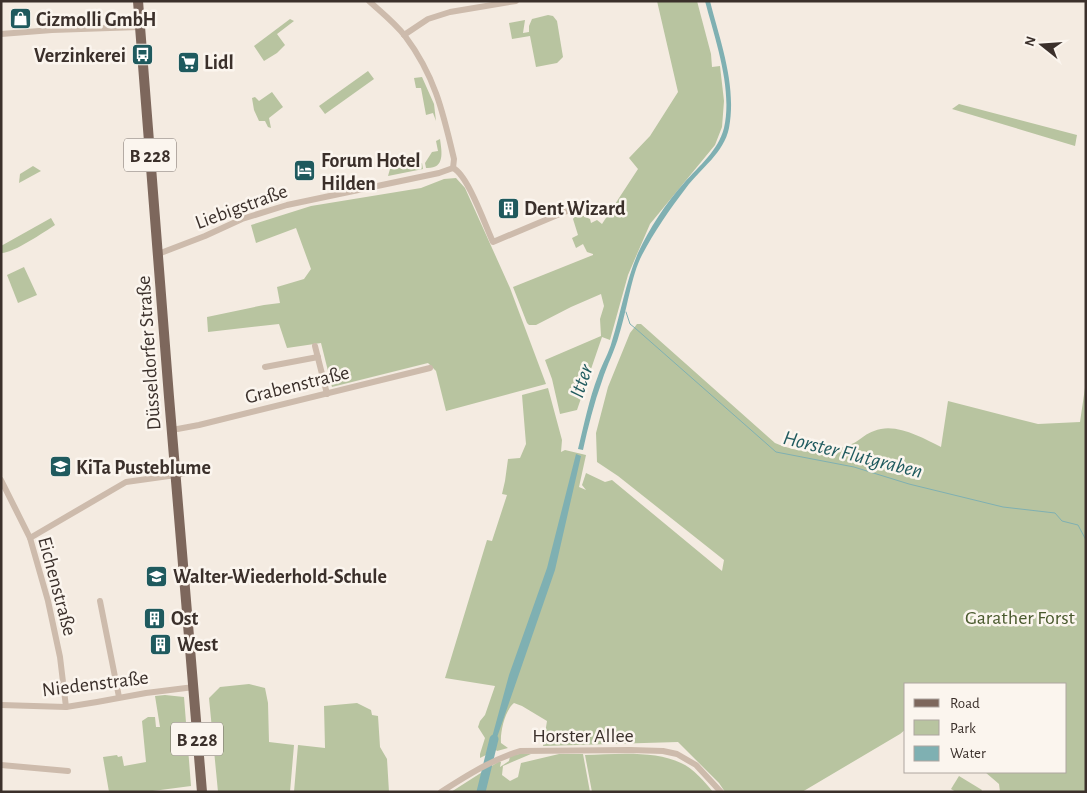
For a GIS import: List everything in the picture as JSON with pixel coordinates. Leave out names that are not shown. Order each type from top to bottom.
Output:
[{"type":"main road","name":"Düsseldorfer Straße","points":[[138,1],[202,792]]},
{"type":"street","points":[[369,1],[404,35],[427,68],[442,107],[454,159],[453,168],[458,170],[466,181],[493,242],[574,208],[589,208]]},
{"type":"street","points":[[404,35],[428,19],[450,12],[516,1]]},
{"type":"street","points":[[1,34],[139,27]]},
{"type":"street","name":"Liebigstraße","points":[[158,254],[242,219],[287,205],[439,173],[453,168]]},
{"type":"street","points":[[316,346],[327,394]]},
{"type":"street","points":[[265,367],[318,357]]},
{"type":"street","name":"Grabenstraße","points":[[172,430],[430,368]]},
{"type":"street","points":[[30,538],[126,482],[203,469]]},
{"type":"street","name":"Eichenstraße","points":[[1,480],[30,538],[48,601],[60,657],[66,707]]},
{"type":"street","points":[[100,601],[119,697]]},
{"type":"street","name":"Niedenstraße","points":[[1,705],[66,707],[119,697],[194,687]]},
{"type":"street","name":"Horster Allee","points":[[441,792],[478,770],[508,755],[520,752],[620,750],[664,751],[677,754],[696,765],[721,792]]},
{"type":"street","points":[[1,765],[68,771]]},
{"type":"green space","points":[[657,1],[697,1],[711,54],[712,67],[720,66],[724,101],[722,127],[715,145],[650,224],[628,275],[610,340],[602,337],[577,410],[560,414],[552,379],[545,360],[601,336],[600,319],[604,306],[601,294],[536,325],[529,325],[513,287],[593,255],[587,252],[583,244],[576,248],[572,238],[578,235],[573,219],[577,213],[590,219],[591,223],[597,220],[602,224],[638,169],[629,158],[650,136],[678,92]]},
{"type":"green space","points":[[548,15],[553,16],[557,21],[563,57],[557,63],[536,67],[530,36],[512,39],[509,23],[525,20],[523,33],[529,32],[532,19]]},
{"type":"green space","points":[[290,19],[294,21],[277,34],[285,45],[277,53],[264,61],[254,46]]},
{"type":"green space","points":[[368,71],[374,79],[325,114],[319,106]]},
{"type":"green space","points":[[422,77],[434,104],[436,121],[433,113],[426,115],[421,88],[416,88],[414,78]]},
{"type":"green space","points":[[272,92],[283,107],[269,118],[271,128],[268,127],[265,121],[259,121],[254,110],[252,98],[255,97],[259,101]]},
{"type":"green space","points":[[959,104],[1077,135],[1075,146],[952,109]]},
{"type":"green space","points":[[440,139],[441,159],[436,166],[426,168],[425,163],[432,152],[438,151],[436,141]]},
{"type":"green space","points":[[422,163],[423,169],[388,176],[390,169]]},
{"type":"green space","points":[[33,166],[41,171],[19,183],[20,174]]},
{"type":"green space","points":[[456,178],[465,188],[510,288],[546,384],[446,411],[436,371],[428,363],[332,387],[321,343],[287,348],[279,324],[208,332],[207,317],[280,303],[277,287],[304,279],[311,269],[296,228],[256,243],[251,225],[311,206],[421,188],[444,179]]},
{"type":"green space","points":[[51,218],[55,225],[13,250],[1,253],[1,246]]},
{"type":"green space","points":[[24,267],[37,295],[18,303],[7,275]]},
{"type":"green space","name":"Garather Forst","points":[[637,324],[641,324],[775,443],[785,447],[814,452],[844,447],[871,432],[891,428],[909,432],[941,447],[948,401],[1038,424],[1080,422],[1086,381],[1086,792],[1000,792],[999,784],[986,773],[1067,773],[1067,683],[904,683],[904,731],[802,792],[725,792],[719,783],[678,742],[543,746],[547,721],[514,703],[506,716],[501,733],[501,743],[508,748],[496,750],[480,758],[485,738],[478,727],[485,715],[495,686],[445,678],[487,540],[492,541],[507,495],[502,494],[508,459],[520,458],[526,444],[522,395],[548,388],[562,440],[561,452],[565,450],[586,455],[579,487],[586,490],[582,485],[586,473],[605,482],[612,480],[722,571],[724,560],[618,476],[597,462],[596,433],[608,387],[630,333]]},
{"type":"green space","points":[[249,684],[265,688],[268,703],[269,742],[294,745],[290,792],[218,792],[209,698],[220,687]]},
{"type":"green space","points":[[155,696],[184,697],[191,786],[145,792],[109,792],[103,757],[122,756],[124,766],[146,762],[142,721],[148,717],[155,717],[156,727],[160,727]]},
{"type":"green space","points":[[357,703],[371,710],[372,715],[378,716],[380,747],[387,759],[389,792],[294,792],[298,745],[325,748],[324,706]]},
{"type":"green space","points":[[531,754],[503,766],[502,775],[510,781],[518,777],[521,763],[559,754],[583,754],[590,792],[451,792],[498,762],[501,762],[500,767],[509,761],[510,756]]},
{"type":"green space","points":[[647,754],[671,759],[690,768],[713,792],[592,792],[585,755]]},
{"type":"green space","points":[[959,776],[982,790],[981,792],[956,792],[951,789]]},
{"type":"water","points":[[705,1],[710,1],[723,47],[731,96],[729,128],[717,153],[680,196],[657,229],[638,263],[622,326],[596,398],[583,450],[578,449],[592,394],[611,345],[638,253],[658,216],[677,191],[713,151],[724,128],[726,113],[725,81]]},
{"type":"water","points":[[576,454],[581,456],[555,570],[493,749],[488,752],[509,675],[547,568]]},
{"type":"waterway","name":"Horster Flutgraben","points":[[626,312],[630,324],[776,452],[854,467],[909,484],[1003,507],[1055,513],[1062,521],[1078,525],[1086,540]]},
{"type":"waterway","name":"Itter","points":[[481,792],[494,739]]},
{"type":"place","name":"Cizmolli GmbH","points":[[20,19]]},
{"type":"place","name":"Verzinkerei","points":[[142,55]]},
{"type":"place","name":"Lidl","points":[[188,62]]},
{"type":"place","name":"Forum Hotel Hilden","points":[[305,171]]},
{"type":"place","name":"Dent Wizard","points":[[508,208]]},
{"type":"place","name":"KiTa Pusteblume","points":[[60,467]]},
{"type":"place","name":"Walter-Wiederhold-Schule","points":[[157,576]]},
{"type":"place","name":"Ost","points":[[155,618]]},
{"type":"place","name":"West","points":[[161,644]]}]
